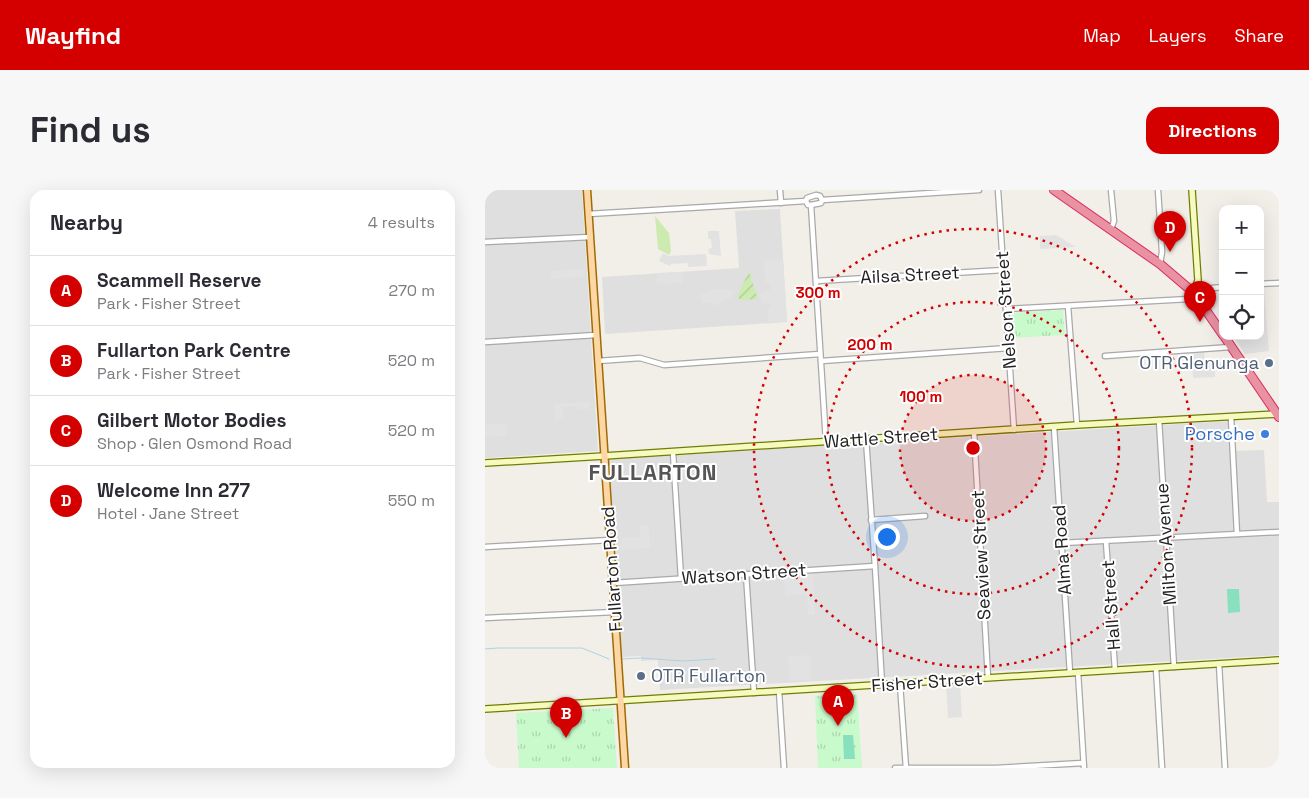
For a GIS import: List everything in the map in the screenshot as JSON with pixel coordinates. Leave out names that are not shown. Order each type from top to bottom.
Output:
[{"type":"highway","points":[[1054,190],[1160,264],[1195,293],[1219,330]]},
{"type":"highway","points":[[1226,340],[1278,416]]},
{"type":"main road","name":"Fullarton Road","points":[[587,190],[625,768]]},
{"type":"street","points":[[780,190],[781,203]]},
{"type":"street","points":[[805,201],[808,205],[811,205],[821,203],[822,200],[979,190]]},
{"type":"street","name":"Nelson Street","points":[[997,190],[1014,430]]},
{"type":"street","points":[[1111,190],[1114,221],[1111,229]]},
{"type":"street","points":[[1158,190],[1162,252],[1160,264]]},
{"type":"street","points":[[1192,190],[1197,279],[1195,293]]},
{"type":"street","points":[[589,214],[805,201],[816,193],[822,200]]},
{"type":"street","points":[[811,205],[826,442]]},
{"type":"street","points":[[485,242],[590,237]]},
{"type":"street","name":"Ailsa Street","points":[[816,281],[1004,270]]},
{"type":"street","points":[[1264,284],[1279,283]]},
{"type":"street","points":[[1006,309],[1181,299],[1189,298],[1204,288],[1219,287]]},
{"type":"street","points":[[1068,306],[1077,425]]},
{"type":"street","points":[[485,342],[597,335]]},
{"type":"street","points":[[1105,356],[1231,347]]},
{"type":"street","points":[[821,361],[1009,348]]},
{"type":"street","points":[[598,361],[640,358],[664,365],[821,354]]},
{"type":"street","name":"Wattle Street","points":[[485,462],[673,452],[1159,420],[1278,416]]},
{"type":"street","points":[[1231,417],[1237,534]]},
{"type":"street","name":"Milton Avenue","points":[[1159,420],[1174,667]]},
{"type":"street","name":"Alma Road","points":[[1054,427],[1070,673]]},
{"type":"street","name":"Seaview Street","points":[[974,432],[987,678]]},
{"type":"street","points":[[865,439],[882,685]]},
{"type":"street","points":[[673,452],[681,578]]},
{"type":"street","points":[[871,520],[925,516]]},
{"type":"street","points":[[1061,543],[1279,532]]},
{"type":"street","points":[[485,546],[610,540]]},
{"type":"street","name":"Hall Street","points":[[1106,541],[1115,670]]},
{"type":"street","name":"Watson Street","points":[[613,583],[875,566]]},
{"type":"street","points":[[746,574],[754,693]]},
{"type":"street","points":[[485,618],[615,612]]},
{"type":"street","name":"Fisher Street","points":[[485,709],[1279,660]]},
{"type":"street","points":[[1219,664],[1225,768]]},
{"type":"street","points":[[1156,668],[1162,768]]},
{"type":"street","points":[[895,768],[1084,766],[1078,672]]},
{"type":"street","points":[[900,684],[906,768]]},
{"type":"street","points":[[779,691],[785,768]]},
{"type":"shaded area","points":[[485,190],[582,190],[598,451],[485,458]]},
{"type":"shaded area","points":[[780,209],[787,322],[605,334],[602,277],[739,268],[735,211]]},
{"type":"shaded area","points":[[708,231],[719,231],[721,256],[709,254],[708,249],[712,248],[711,239],[708,239]]},
{"type":"shaded area","points":[[1056,235],[1076,247],[1040,249],[1040,236]]},
{"type":"shaded area","points":[[663,253],[668,256],[706,254],[707,266],[688,267],[688,263],[671,264],[670,266],[659,261]]},
{"type":"shaded area","points":[[783,259],[787,321],[768,322],[767,308],[771,308],[771,303],[763,303],[759,294],[770,290],[770,283],[765,283],[764,260]]},
{"type":"shaded area","points":[[585,269],[585,277],[551,279],[550,271]]},
{"type":"shaded area","points":[[683,272],[682,283],[657,284],[657,273]]},
{"type":"shaded area","points":[[721,289],[733,290],[732,299],[725,298],[721,303],[712,306],[710,303],[702,303],[699,295]]},
{"type":"shaded area","points":[[1264,290],[1269,351],[1245,354],[1236,340],[1264,340]]},
{"type":"shaded area","points":[[1204,352],[1205,360],[1213,363],[1222,363],[1222,366],[1215,366],[1215,377],[1193,378],[1191,354]]},
{"type":"shaded area","points":[[589,402],[589,409],[578,410],[577,406],[563,407],[563,419],[555,420],[554,404]]},
{"type":"shaded area","points":[[1229,421],[1231,451],[1264,450],[1267,502],[1279,502],[1279,655],[660,690],[658,660],[641,661],[641,656],[622,657],[609,459]]},
{"type":"shaded area","points":[[506,423],[506,436],[485,437],[485,425]]},
{"type":"shaded area","points":[[639,526],[649,526],[650,548],[620,550],[620,540],[622,541],[622,538],[640,537]]},
{"type":"shaded area","points":[[813,573],[815,615],[808,615],[807,594],[785,596],[784,575]]},
{"type":"shaded area","points":[[810,655],[811,680],[790,681],[788,656]]},
{"type":"shaded area","points":[[946,683],[960,683],[962,717],[948,718]]},
{"type":"green space","points":[[655,216],[669,233],[671,251],[669,255],[658,249]]},
{"type":"green space","points":[[749,271],[758,299],[741,300],[737,297]]},
{"type":"green space","points":[[1063,310],[1065,335],[1012,338],[1010,313]]},
{"type":"green space","points":[[1227,589],[1239,589],[1240,612],[1228,613]]},
{"type":"green space","points":[[857,694],[862,768],[818,768],[815,696]]},
{"type":"green space","points":[[613,708],[617,768],[519,768],[516,713]]},
{"type":"green space","points":[[843,735],[853,735],[855,759],[844,759]]},
{"type":"waterway","points":[[485,649],[582,648],[609,659]]},
{"type":"waterway","points":[[621,659],[641,658],[683,661],[715,659]]},
{"type":"place","name":"Welcome Inn 277","points":[[1170,252]]},
{"type":"place","name":"Gilbert Motor Bodies","points":[[1200,322]]},
{"type":"place","name":"OTR Glenunga","points":[[1269,363]]},
{"type":"place","name":"Porsche","points":[[1265,434]]},
{"type":"place","name":"OTR Fullarton","points":[[641,676]]},
{"type":"place","name":"Scammell Reserve","points":[[838,726]]},
{"type":"place","name":"Fullarton Park Centre","points":[[566,738]]},
{"type":"district","name":"FULLARTON","points":[[653,472]]}]
